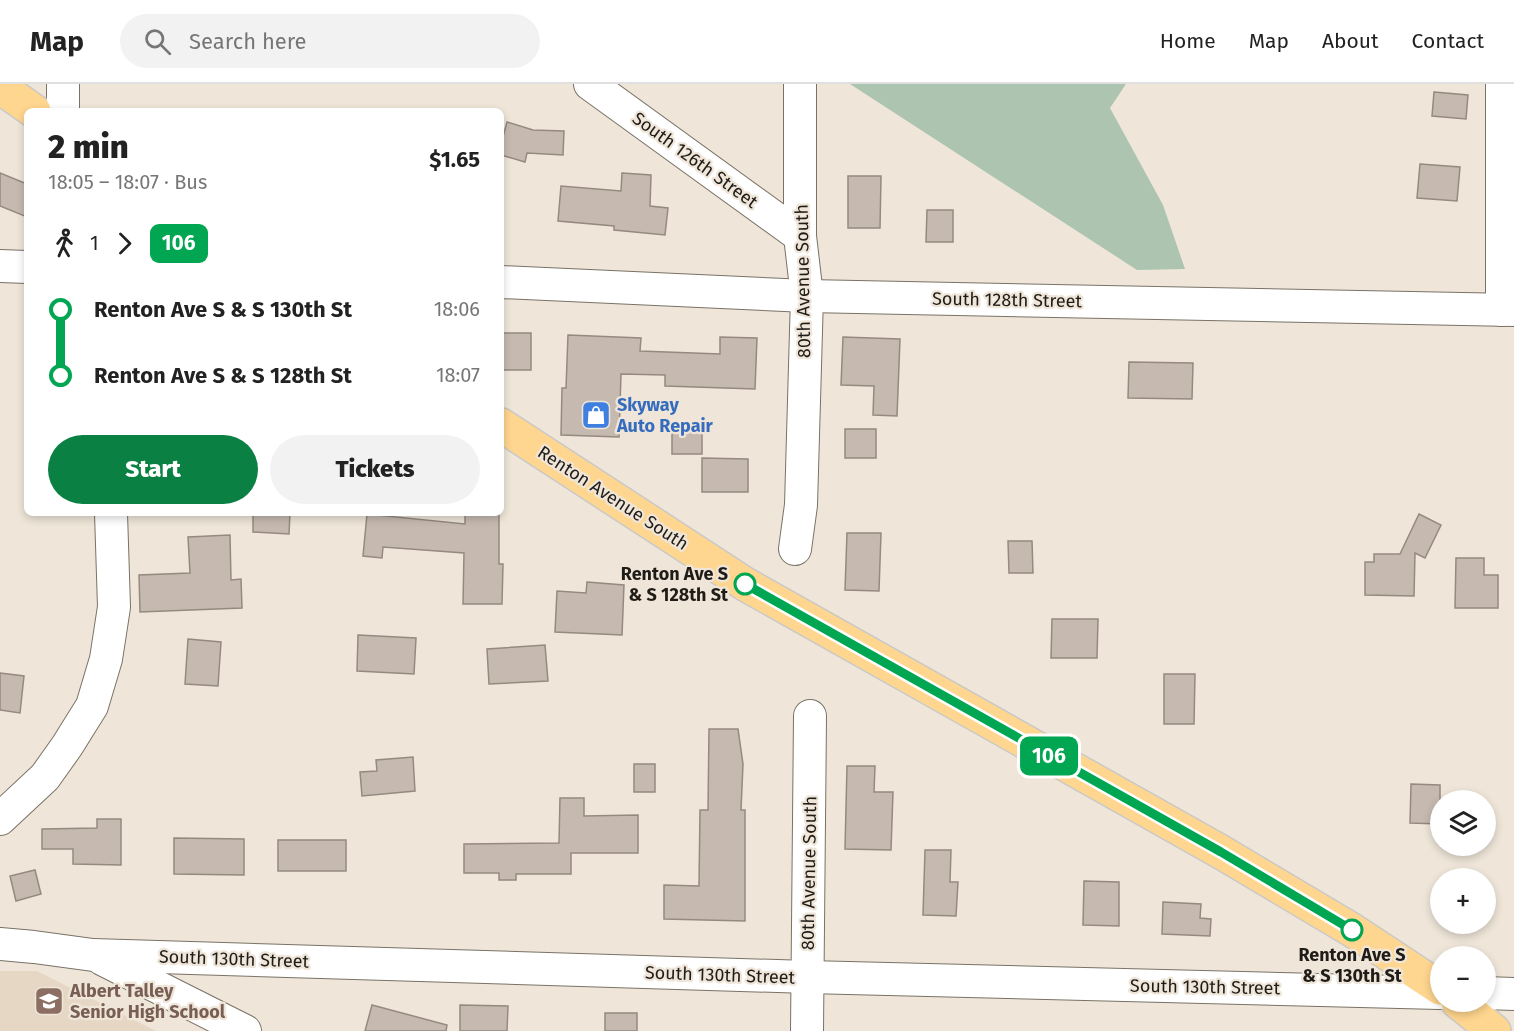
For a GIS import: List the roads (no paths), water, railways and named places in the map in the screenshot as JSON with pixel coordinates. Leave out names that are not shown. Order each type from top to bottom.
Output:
[{"type":"main road","points":[[0,87],[30,108]]},
{"type":"main road","name":"Renton Avenue South","points":[[504,427],[745,584],[1221,852],[1352,930],[1430,983]]},
{"type":"main road","points":[[1470,1012],[1494,1031]]},
{"type":"street","points":[[63,84],[63,108]]},
{"type":"street","name":"South 126th Street","points":[[590,84],[800,236]]},
{"type":"street","name":"80th Avenue South","points":[[795,549],[801,505],[807,296],[800,236],[800,84]]},
{"type":"street","points":[[1502,84],[1508,310]]},
{"type":"street","points":[[0,266],[24,267]]},
{"type":"street","name":"South 128th Street","points":[[504,282],[807,296],[1508,310]]},
{"type":"street","points":[[0,819],[45,777],[92,706],[106,659],[114,607],[111,516]]},
{"type":"street","name":"80th Avenue South","points":[[807,1031],[810,716]]},
{"type":"street","name":"South 130th Street","points":[[0,944],[93,955],[807,977],[1430,990]]},
{"type":"street","points":[[93,955],[245,1031]]},
{"type":"street","points":[[1496,993],[1514,994]]},
{"type":"place","name":"Skyway Auto Repair","points":[[596,415]]},
{"type":"place","name":"Renton Ave S & S 128th St","points":[[745,584]]},
{"type":"place","name":"Renton Ave S & S 130th St","points":[[1352,930]]},
{"type":"place","name":"Albert Talley Senior High School","points":[[49,1001]]}]
